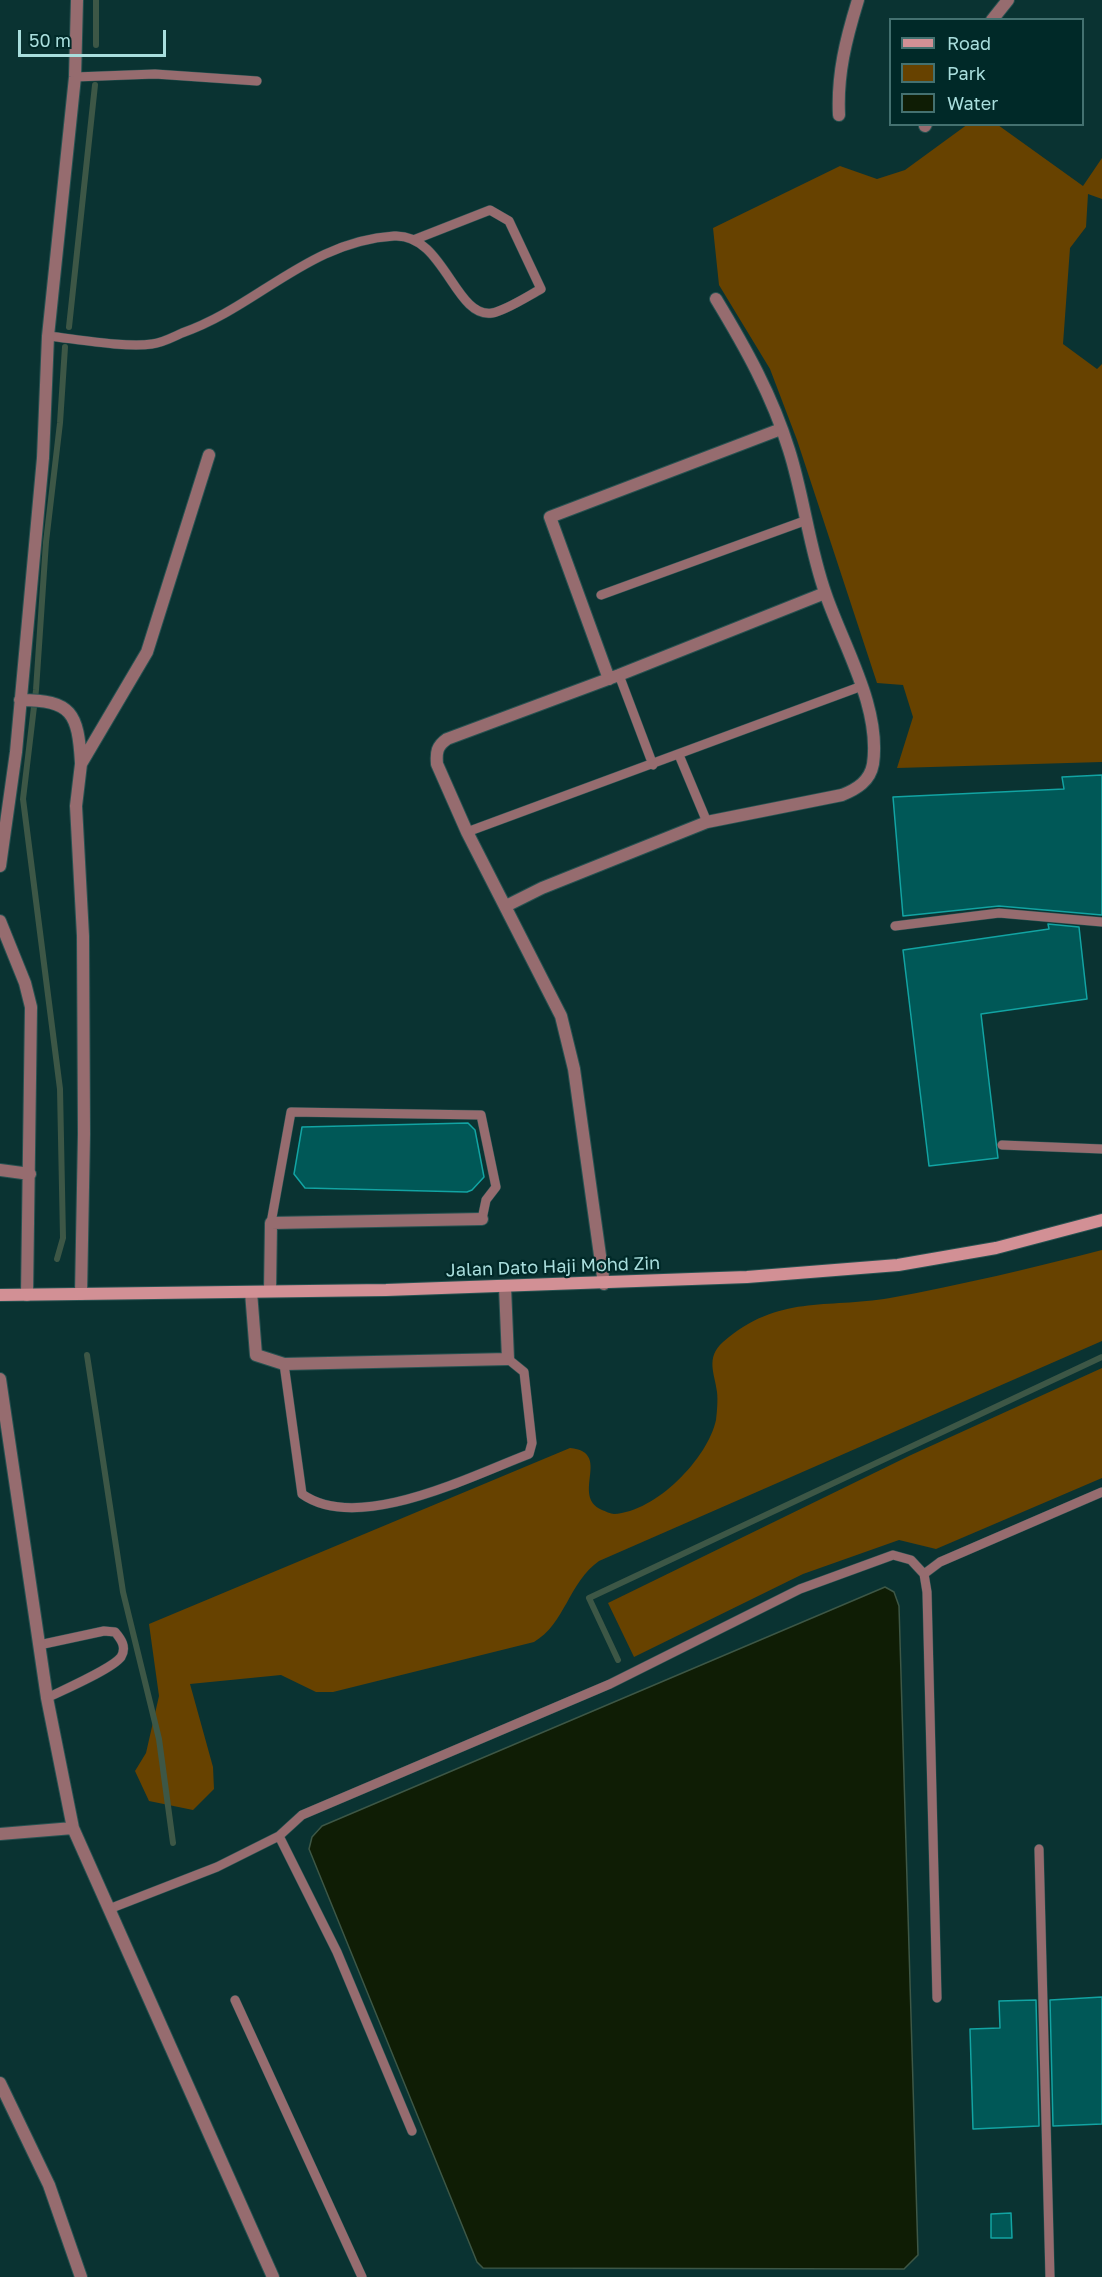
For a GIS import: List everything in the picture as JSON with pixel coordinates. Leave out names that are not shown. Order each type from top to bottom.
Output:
[{"type":"main road","name":"Jalan Dato Haji Mohd Zin","points":[[0,1295],[505,1287],[747,1277],[898,1265],[996,1248],[1102,1220]]},
{"type":"street","points":[[0,866],[23,700],[43,458],[48,336],[75,77],[77,0]]},
{"type":"street","points":[[840,115],[838,86],[842,60],[858,0]]},
{"type":"street","points":[[994,18],[1008,0]]},
{"type":"street","points":[[506,906],[542,888],[707,822],[842,795],[857,789],[867,778],[873,766],[869,710],[862,686],[825,593],[781,429],[758,370],[716,299]]},
{"type":"street","points":[[614,677],[550,516],[781,429]]},
{"type":"street","points":[[81,765],[147,652],[209,455]]},
{"type":"street","points":[[604,1284],[574,1069],[561,1016],[467,832],[437,764],[436,754],[439,744],[825,593]]},
{"type":"street","points":[[23,700],[60,703],[73,721],[80,748],[81,765],[76,806],[83,936],[84,1134],[81,1294]]},
{"type":"street","points":[[0,921],[25,983],[31,1007],[27,1295]]},
{"type":"street","points":[[0,1170],[30,1174]]},
{"type":"street","points":[[270,1291],[271,1223],[482,1219]]},
{"type":"street","points":[[251,1292],[256,1355],[284,1364],[508,1359],[505,1287]]},
{"type":"street","points":[[0,1379],[47,1698],[73,1828],[273,2277]]},
{"type":"street","points":[[0,1834],[73,1828]]},
{"type":"street","points":[[0,2083],[50,2185],[81,2277]]},
{"type":"lane","points":[[75,77],[155,74],[257,81]]},
{"type":"lane","points":[[48,336],[152,344],[211,323],[307,261],[344,246],[395,235],[416,239],[439,259],[461,294],[477,310],[491,313],[541,289],[509,221],[490,210],[416,239]]},
{"type":"lane","points":[[601,595],[807,520]]},
{"type":"lane","points":[[614,677],[652,765]]},
{"type":"lane","points":[[467,832],[862,686]]},
{"type":"lane","points":[[679,755],[707,822]]},
{"type":"lane","points":[[895,926],[999,913],[1102,922]]},
{"type":"lane","points":[[271,1223],[291,1112],[481,1115],[496,1187],[486,1200],[482,1219]]},
{"type":"lane","points":[[1002,1145],[1102,1149]]},
{"type":"lane","points":[[284,1364],[302,1494],[315,1503],[362,1508],[400,1503],[529,1454],[532,1443],[524,1372],[508,1359]]},
{"type":"lane","points":[[924,1574],[940,1562],[1102,1492]]},
{"type":"lane","points":[[109,1909],[217,1867],[279,1836],[302,1815],[610,1684],[800,1589],[893,1555],[911,1560],[924,1574],[927,1592],[938,1998]]},
{"type":"lane","points":[[39,1645],[104,1631],[115,1632],[121,1639],[124,1649],[120,1658],[111,1665],[47,1698]]},
{"type":"lane","points":[[279,1836],[337,1952],[412,2131]]},
{"type":"lane","points":[[1039,1849],[1050,2277]]},
{"type":"lane","points":[[236,2000],[362,2277]]},
{"type":"green space","points":[[965,126],[999,126],[1083,186],[1102,158],[1102,199],[1088,194],[1086,227],[1070,248],[1063,344],[1097,369],[1102,364],[1102,762],[897,768],[913,717],[903,685],[877,683],[797,440],[770,369],[719,285],[713,228],[840,166],[877,179],[905,170]]},
{"type":"green space","points":[[1102,1250],[1102,1341],[599,1561],[581,1580],[553,1625],[534,1642],[333,1692],[316,1692],[281,1675],[190,1684],[213,1767],[214,1789],[193,1810],[149,1801],[135,1771],[146,1753],[159,1696],[149,1624],[570,1448],[582,1451],[589,1457],[591,1466],[589,1485],[593,1503],[613,1514],[630,1511],[647,1504],[678,1481],[703,1450],[716,1420],[717,1395],[712,1366],[714,1354],[723,1342],[744,1327],[764,1316],[783,1310],[890,1298],[996,1276]]},
{"type":"green space","points":[[1102,1368],[1102,1478],[936,1549],[899,1540],[803,1574],[634,1657],[608,1603],[911,1455]]},
{"type":"water","points":[[885,1587],[894,1592],[899,1606],[918,2255],[904,2269],[483,2268],[477,2262],[309,1849],[312,1837],[322,1826]]},
{"type":"building","points":[[1102,775],[1102,915],[999,906],[903,916],[893,797],[1064,789],[1062,777]]},
{"type":"building","points":[[1048,924],[1079,927],[1087,999],[981,1014],[998,1158],[929,1166],[903,950],[1049,929]]},
{"type":"building","points":[[468,1123],[475,1130],[484,1177],[472,1190],[467,1192],[305,1188],[294,1174],[302,1127]]},
{"type":"building","points":[[1102,1997],[1102,2124],[1053,2126],[1050,2000]]},
{"type":"building","points":[[1036,2000],[1039,2126],[973,2129],[970,2029],[1000,2028],[999,2001]]},
{"type":"building","points":[[1011,2213],[1012,2238],[991,2238],[991,2214]]},
{"type":"waterway","points":[[96,0],[96,45]]},
{"type":"waterway","points":[[69,327],[95,85]]},
{"type":"waterway","points":[[57,1259],[63,1238],[60,1089],[23,799],[36,690],[46,542],[60,423],[65,347]]},
{"type":"waterway","points":[[87,1355],[123,1592],[159,1739],[173,1843]]},
{"type":"waterway","points":[[618,1660],[589,1598],[1102,1357]]}]
